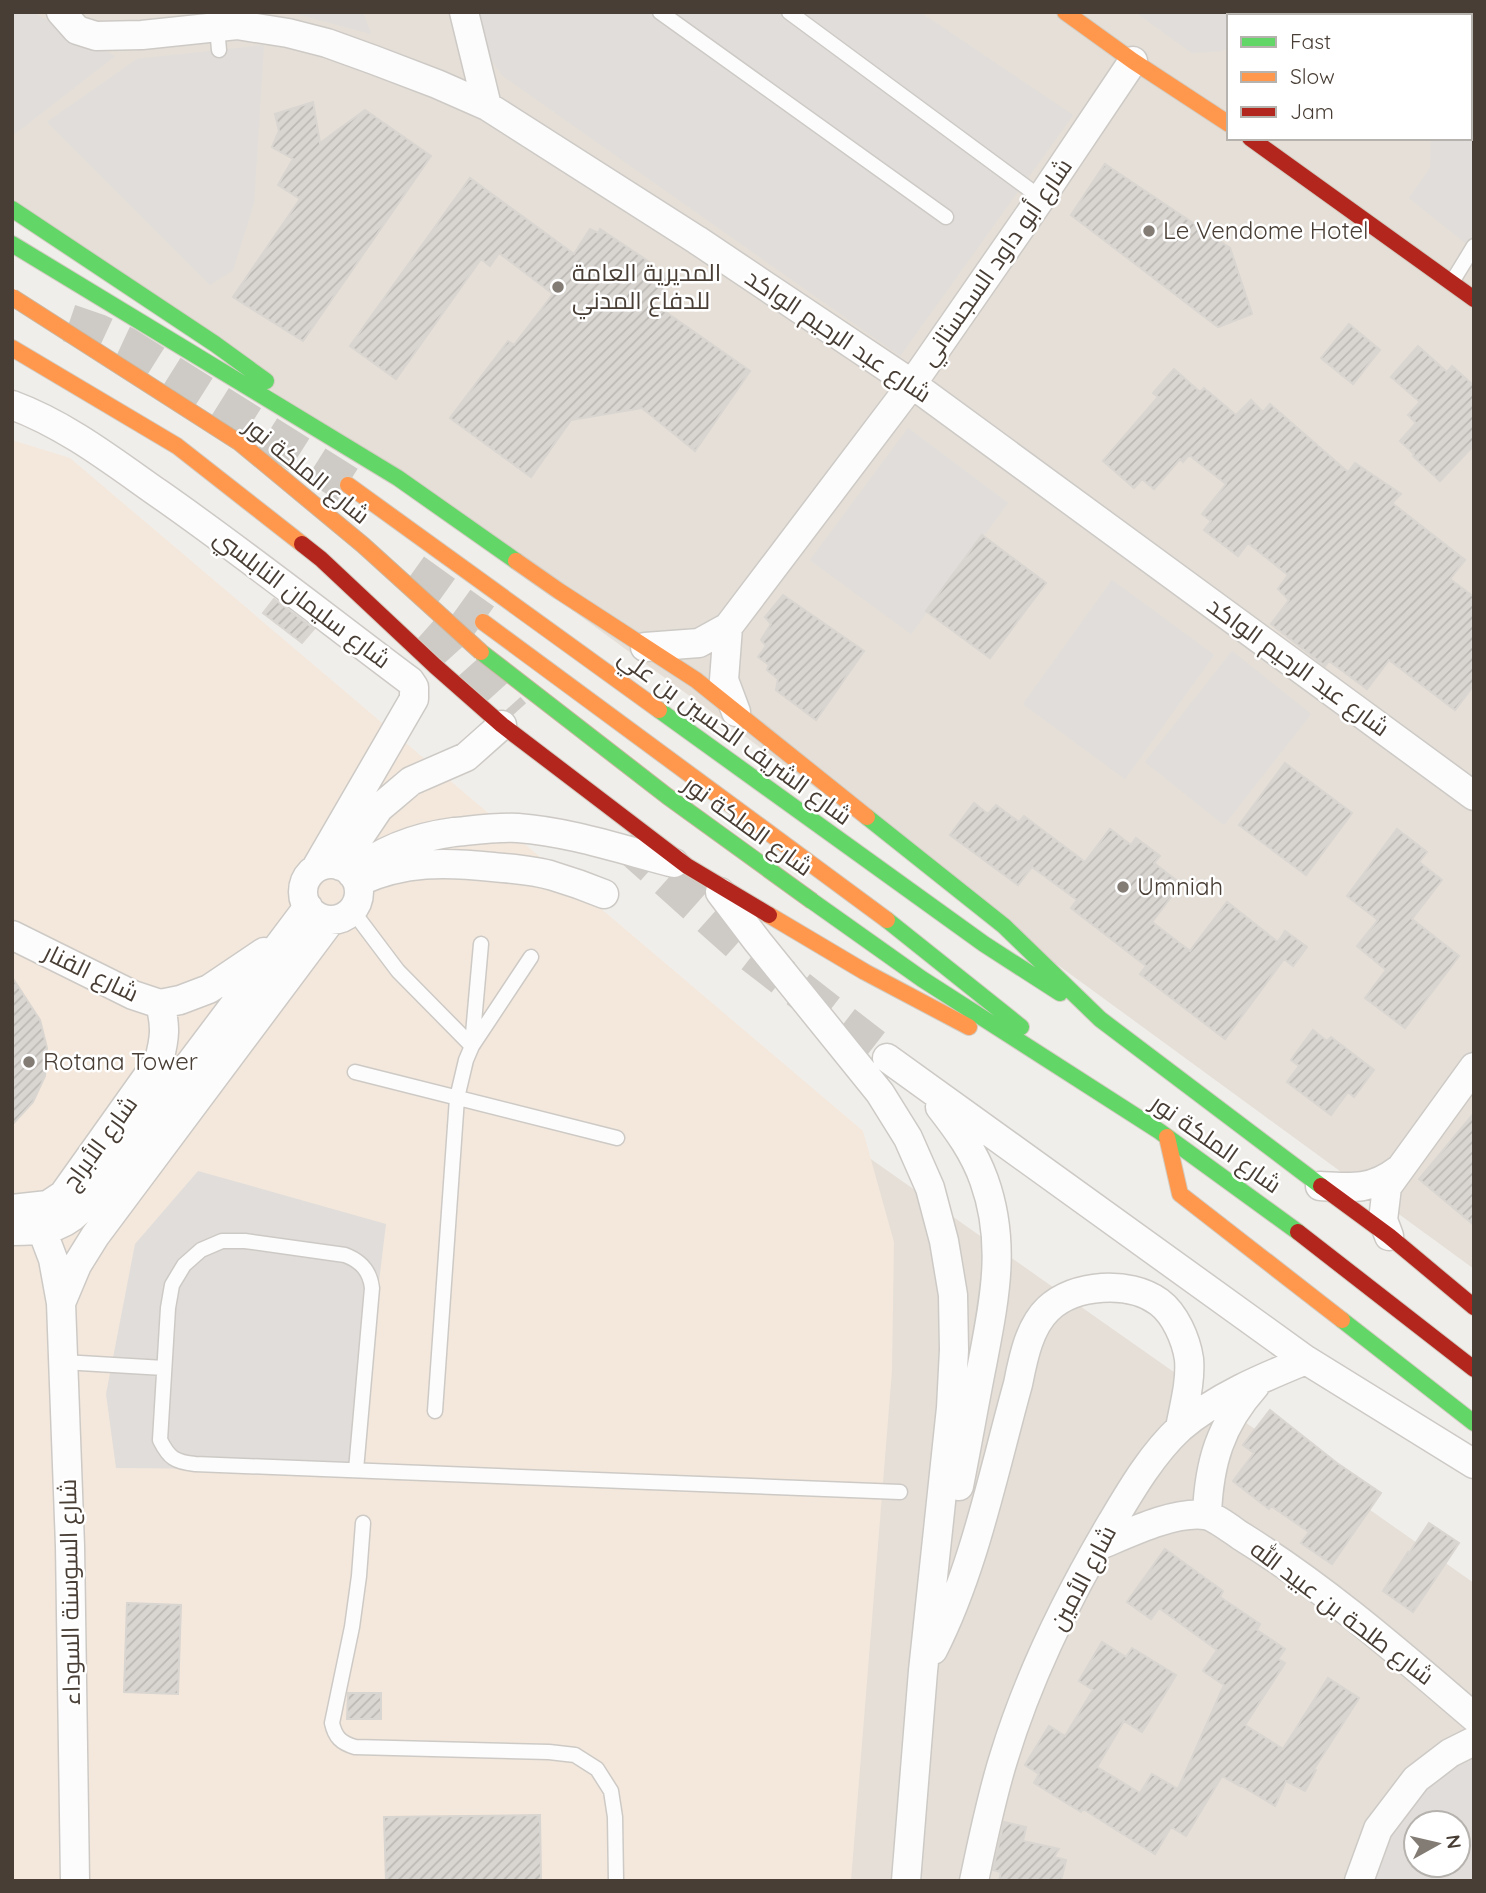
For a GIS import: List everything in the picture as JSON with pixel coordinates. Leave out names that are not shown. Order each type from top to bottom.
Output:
[{"type":"main road","points":[[1065,12],[1227,123]]},
{"type":"main road","points":[[1259,141],[1474,299]]},
{"type":"main road","points":[[12,209],[215,344],[398,478]]},
{"type":"main road","name":"شارع الملكة نور","points":[[12,244],[398,478],[559,591],[696,680],[1003,926],[1100,1019],[1390,1236],[1474,1307]]},
{"type":"main road","name":"شارع الملكة نور","points":[[12,297],[240,443],[363,545],[486,657],[667,796],[916,975],[1117,1103],[1230,1180],[1333,1257],[1474,1369]]},
{"type":"main road","points":[[12,348],[177,446],[321,559],[502,725],[687,866],[865,972],[1117,1103]]},
{"type":"main road","name":"شارع الشريف الحسين بن علي","points":[[348,485],[984,944],[1100,1019]]},
{"type":"main road","points":[[483,622],[870,906],[1117,1103]]},
{"type":"main road","points":[[1167,1138],[1180,1194],[1474,1423]]},
{"type":"main road","points":[[1390,1236],[1474,1290]]},
{"type":"street","points":[[464,12],[487,106]]},
{"type":"street","name":"شارع عبد الرحيم الواكد","points":[[70,25],[96,36],[218,39],[237,25],[263,28],[327,43],[437,84],[487,106],[697,240],[912,384],[1474,796]]},
{"type":"street","name":"شارع أبو داود السجستاني","points":[[728,627],[912,384],[1133,61]]},
{"type":"street","name":"شارع سليمان النابلسي","points":[[12,405],[40,415],[114,462],[228,542],[410,681],[414,687],[414,699],[341,872]]},
{"type":"street","points":[[645,647],[699,643],[728,627]]},
{"type":"street","points":[[728,627],[724,680],[736,712]]},
{"type":"street","points":[[341,872],[380,808],[411,781],[466,757],[502,725]]},
{"type":"street","points":[[341,872],[410,841],[433,835],[495,828],[547,832],[687,866]]},
{"type":"street","points":[[330,912],[304,899],[305,881],[310,874],[382,871],[411,865],[468,864],[551,875],[604,894]]},
{"type":"street","points":[[12,1231],[42,1230],[59,1226],[79,1211],[281,940],[330,912],[357,901],[359,892],[341,872]]},
{"type":"street","points":[[715,884],[758,942],[880,1093],[908,1138],[930,1188],[944,1241],[953,1295],[953,1373],[923,1671],[906,1881]]},
{"type":"street","name":"شارع السوسنة السوداء","points":[[61,1303],[77,1265],[95,1236],[330,912]]},
{"type":"street","name":"شارع الفنار","points":[[12,935],[133,995],[160,1004],[209,989],[281,940]]},
{"type":"street","name":"شارع الأبراج","points":[[12,1209],[48,1205],[64,1195],[159,1060],[165,1040],[165,1021],[160,1004]]},
{"type":"street","points":[[923,1671],[994,1303],[998,1267],[992,1213],[984,1180],[968,1143],[940,1107],[887,1058],[1306,1360],[1474,1464]]},
{"type":"street","points":[[1390,1236],[1383,1220],[1388,1187],[1474,1067]]},
{"type":"street","points":[[1320,1186],[1353,1188],[1385,1180],[1398,1170]]},
{"type":"street","name":"شارع السوسنة السوداء","points":[[42,1230],[53,1259],[61,1303],[70,1546],[75,1881]]},
{"type":"street","points":[[923,1671],[966,1568],[1018,1384],[1023,1357],[1045,1311],[1074,1293],[1115,1289],[1147,1295],[1168,1310],[1181,1333],[1189,1357],[1189,1378],[1180,1428]]},
{"type":"street","name":"شارع الأمين","points":[[974,1881],[1003,1758],[1026,1693],[1068,1602],[1124,1502],[1156,1454],[1180,1428],[1215,1404],[1262,1378],[1306,1360]]},
{"type":"street","points":[[1098,1546],[1149,1525],[1185,1516],[1207,1514],[1208,1484],[1218,1445],[1242,1401],[1262,1378]]},
{"type":"street","name":"شارع طلحة بن عبيد الله","points":[[1207,1514],[1316,1587],[1474,1717]]},
{"type":"street","points":[[1359,1881],[1378,1829],[1416,1779],[1450,1752],[1474,1741]]},
{"type":"lane","points":[[660,12],[946,217]]},
{"type":"lane","points":[[789,12],[1041,198]]},
{"type":"lane","points":[[1451,283],[1474,246]]},
{"type":"lane","points":[[330,912],[398,971],[472,1046]]},
{"type":"lane","points":[[472,1046],[481,944]]},
{"type":"lane","points":[[435,1411],[457,1098],[472,1046],[531,957]]},
{"type":"lane","points":[[355,1072],[617,1138]]},
{"type":"lane","points":[[356,1470],[372,1289],[367,1271],[354,1258],[345,1255],[245,1241],[222,1241],[201,1250],[184,1265],[172,1285],[168,1308],[160,1440],[167,1454],[180,1462],[356,1470],[900,1492]]},
{"type":"lane","points":[[63,1362],[164,1368]]},
{"type":"lane","points":[[363,1523],[352,1628],[332,1723],[334,1732],[346,1744],[355,1746],[575,1755],[597,1769],[611,1791],[615,1816],[616,1881]]},
{"type":"shaded area","points":[[12,12],[1474,12],[1474,1269],[12,201]]},
{"type":"shaded area","points":[[12,12],[32,12],[115,56],[12,136]]},
{"type":"shaded area","points":[[290,12],[363,12],[371,34]]},
{"type":"shaded area","points":[[474,12],[920,12],[1073,115],[900,356],[503,76],[484,51]]},
{"type":"shaded area","points":[[1135,12],[1245,12],[1227,14],[1227,48],[1222,51],[1192,53]]},
{"type":"shaded area","points":[[1474,12],[1474,250],[1409,198],[1430,168],[1431,140],[1472,140],[1472,14],[1434,14]]},
{"type":"shaded area","points":[[264,45],[254,203],[233,270],[210,285],[47,122],[137,59]]},
{"type":"shaded area","points":[[908,428],[1008,503],[911,634],[810,560]]},
{"type":"shaded area","points":[[12,440],[70,458],[863,1131],[894,1242],[892,1371],[851,1881],[12,1881]]},
{"type":"shaded area","points":[[1112,580],[1214,655],[1125,779],[1023,704]]},
{"type":"shaded area","points":[[1232,651],[1311,714],[1224,825],[1145,762]]},
{"type":"shaded area","points":[[12,872],[471,878],[1474,1583],[1474,1881],[12,1881]]},
{"type":"shaded area","points":[[198,1171],[386,1224],[356,1470],[116,1468],[106,1394],[135,1244]]},
{"type":"shaded area","points":[[1474,1743],[1474,1881],[1359,1881],[1378,1829]]},
{"type":"building","points":[[313,102],[320,143],[365,110],[431,156],[303,341],[233,297],[300,199],[278,185],[293,159],[272,147],[279,131],[275,114]]},
{"type":"building","name":"Le Vendome Hotel","points":[[1105,164],[1230,248],[1252,314],[1218,327],[1071,215]]},
{"type":"building","points":[[470,178],[574,254],[590,229],[598,233],[600,229],[645,259],[672,279],[653,303],[750,371],[695,451],[642,408],[571,420],[531,477],[450,418],[508,341],[514,345],[553,294],[499,253],[490,266],[481,259],[396,379],[350,346]]},
{"type":"building","points":[[1349,324],[1380,350],[1353,384],[1321,358]]},
{"type":"building","points":[[1418,346],[1447,372],[1452,366],[1474,386],[1474,445],[1440,481],[1400,441],[1416,423],[1408,415],[1420,402],[1391,377]]},
{"type":"building","points":[[1174,369],[1200,392],[1204,388],[1236,415],[1251,400],[1263,412],[1270,404],[1348,472],[1355,463],[1401,494],[1392,503],[1465,560],[1450,579],[1474,597],[1474,685],[1455,710],[1389,660],[1367,689],[1329,661],[1325,666],[1271,624],[1289,600],[1278,589],[1288,575],[1248,543],[1238,556],[1204,530],[1211,521],[1202,514],[1226,484],[1189,455],[1183,462],[1180,459],[1154,489],[1142,479],[1134,488],[1103,461],[1158,397],[1153,393]]},
{"type":"building","points":[[982,535],[1046,583],[990,658],[926,611]]},
{"type":"building","points":[[783,595],[864,651],[816,720],[776,690],[778,679],[767,670],[769,665],[758,657],[766,646],[761,640],[771,624],[765,617]]},
{"type":"building","points":[[274,599],[314,629],[302,643],[263,613]]},
{"type":"building","points":[[1285,763],[1352,813],[1306,875],[1239,825]]},
{"type":"building","points":[[974,803],[988,814],[996,805],[1019,822],[1024,816],[1085,862],[1110,829],[1131,845],[1136,838],[1160,856],[1154,863],[1181,884],[1152,922],[1190,951],[1227,902],[1278,942],[1285,931],[1307,947],[1293,966],[1284,959],[1225,1039],[1140,974],[1146,966],[1071,908],[1077,900],[1032,867],[1018,885],[950,835]]},
{"type":"building","points":[[1397,829],[1427,852],[1419,862],[1442,880],[1412,919],[1459,956],[1405,1028],[1365,998],[1386,970],[1357,946],[1378,920],[1347,896]]},
{"type":"building","name":"Rotana Tower","points":[[12,977],[40,1020],[47,1048],[45,1076],[33,1102],[12,1125]]},
{"type":"building","points":[[1313,1030],[1327,1041],[1331,1037],[1374,1070],[1354,1097],[1348,1092],[1331,1115],[1287,1082],[1299,1066],[1291,1060]]},
{"type":"building","points":[[1474,1113],[1474,1225],[1419,1179]]},
{"type":"building","points":[[1270,1410],[1337,1463],[1381,1493],[1332,1564],[1301,1543],[1309,1532],[1271,1506],[1269,1509],[1233,1481],[1254,1453],[1243,1445]]},
{"type":"building","points":[[1429,1523],[1459,1543],[1413,1612],[1383,1591]]},
{"type":"building","points":[[1165,1549],[1223,1591],[1220,1597],[1260,1624],[1257,1630],[1285,1649],[1278,1659],[1285,1663],[1245,1725],[1283,1749],[1328,1678],[1359,1698],[1314,1769],[1316,1770],[1305,1791],[1286,1781],[1275,1806],[1222,1776],[1186,1836],[1171,1827],[1155,1854],[1083,1809],[1081,1812],[1034,1783],[1039,1774],[1025,1765],[1049,1726],[1065,1736],[1093,1690],[1079,1681],[1102,1642],[1126,1657],[1132,1648],[1176,1675],[1142,1732],[1124,1721],[1097,1767],[1140,1793],[1152,1774],[1178,1789],[1224,1685],[1203,1671],[1217,1650],[1159,1608],[1151,1619],[1127,1602]]},
{"type":"building","points":[[127,1603],[181,1605],[178,1694],[124,1692]]},
{"type":"building","points":[[348,1693],[381,1693],[381,1719],[347,1719]]},
{"type":"building","points":[[540,1815],[541,1881],[386,1881],[384,1817]]},
{"type":"building","points":[[1004,1822],[1026,1827],[1023,1841],[1059,1849],[1054,1857],[1066,1860],[1061,1881],[999,1881],[1001,1872],[993,1870]]},
{"type":"tunnel","points":[[69,323],[126,346],[348,485]]},
{"type":"tunnel","points":[[413,572],[483,622]]},
{"type":"tunnel","points":[[428,627],[447,644],[512,716]]},
{"type":"tunnel","points":[[625,841],[744,947],[887,1058]]},
{"type":"traffic: fast","points":[[12,209],[266,381]]},
{"type":"traffic: fast","points":[[12,244],[398,478],[516,561]]},
{"type":"traffic: fast","points":[[481,652],[667,796],[812,901]]},
{"type":"traffic: fast","points":[[659,710],[984,944],[1060,993]]},
{"type":"traffic: fast","points":[[867,817],[1004,926],[1100,1019],[1321,1186]]},
{"type":"traffic: fast","points":[[812,901],[922,979],[1159,1131],[1298,1232]]},
{"type":"traffic: fast","points":[[887,920],[1021,1027]]},
{"type":"traffic: fast","points":[[1342,1320],[1474,1423]]},
{"type":"traffic: slow","points":[[1065,12],[1227,123]]},
{"type":"traffic: slow","points":[[12,297],[240,443],[363,545],[481,652]]},
{"type":"traffic: slow","points":[[12,348],[177,446],[302,544]]},
{"type":"traffic: slow","points":[[348,485],[659,710]]},
{"type":"traffic: slow","points":[[516,561],[696,680],[867,817]]},
{"type":"traffic: slow","points":[[483,622],[887,920]]},
{"type":"traffic: slow","points":[[769,915],[865,972],[969,1027]]},
{"type":"traffic: slow","points":[[1167,1137],[1180,1194],[1342,1320]]},
{"type":"traffic: jam","points":[[1253,140],[1474,299]]},
{"type":"traffic: jam","points":[[302,544],[502,725],[687,866],[769,915]]},
{"type":"traffic: jam","points":[[1321,1186],[1389,1236],[1474,1307]]},
{"type":"traffic: jam","points":[[1298,1232],[1474,1369]]},
{"type":"place","name":"Le Vendome Hotel","points":[[1149,231]]},
{"type":"place","name":"المديرية العامة للدفاع المدني","points":[[558,287]]},
{"type":"place","name":"Umniah","points":[[1123,887]]},
{"type":"place","name":"Rotana Tower","points":[[29,1062]]}]
